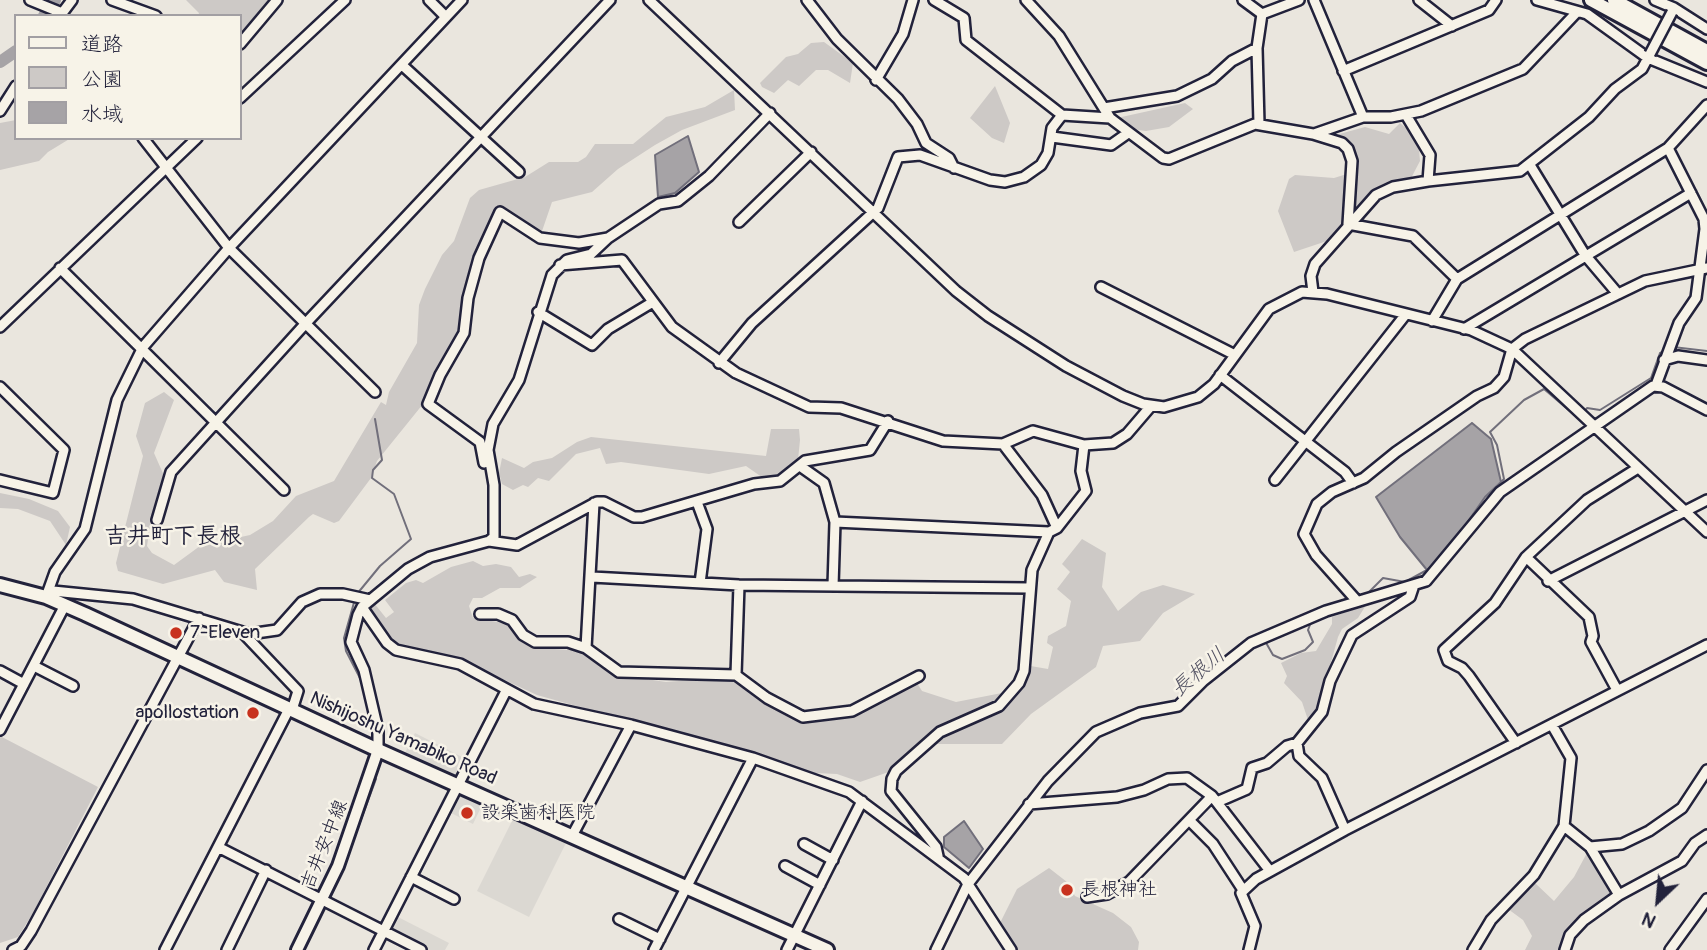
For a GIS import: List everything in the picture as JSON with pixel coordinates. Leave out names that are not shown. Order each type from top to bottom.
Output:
[{"type":"highway","points":[[1591,0],[1707,63]]},
{"type":"highway","points":[[1614,0],[1707,51]]},
{"type":"highway","name":"Nishijoshu Yamabiko Road","points":[[0,585],[50,594],[65,605],[378,750],[827,950]]},
{"type":"main road","name":"吉井安中線","points":[[297,950],[323,900],[348,841],[378,750]]},
{"type":"street","points":[[34,1],[60,13],[72,0]]},
{"type":"street","points":[[112,0],[150,14]]},
{"type":"street","points":[[242,42],[277,0]]},
{"type":"street","points":[[242,96],[345,0]]},
{"type":"street","points":[[429,0],[446,17]]},
{"type":"street","points":[[461,0],[229,248],[142,349],[117,400],[85,529],[55,572],[50,594],[109,594],[199,618],[243,633],[277,630],[302,602],[320,594],[343,594],[366,603],[387,643],[396,650],[460,664],[506,691],[548,708],[631,724],[754,758],[834,784],[938,856],[968,884],[1011,950]]},
{"type":"street","points":[[157,520],[171,472],[306,323],[610,0]]},
{"type":"street","points":[[649,0],[956,291],[988,316],[1085,377],[1135,402],[1171,407],[1190,401],[1207,391],[1269,309],[1287,298],[1313,292],[1406,314],[1464,329],[1512,349],[1707,532]]},
{"type":"street","points":[[807,0],[836,39],[898,99],[917,124],[926,143],[949,158],[954,167]]},
{"type":"street","points":[[876,80],[903,34],[913,0]]},
{"type":"street","points":[[934,0],[964,18],[966,40],[1062,115],[1110,118]]},
{"type":"street","points":[[1026,0],[1059,36],[1110,118],[1166,159],[1259,124],[1313,134],[1342,144],[1352,161],[1348,224]]},
{"type":"street","points":[[1037,11],[1043,0]]},
{"type":"street","points":[[1243,0],[1262,14]]},
{"type":"street","points":[[1262,14],[1299,0]]},
{"type":"street","points":[[1314,0],[1363,117]]},
{"type":"street","points":[[1419,0],[1452,26]]},
{"type":"street","points":[[1343,71],[1489,10],[1496,0]]},
{"type":"street","points":[[1538,0],[1595,19],[1649,56],[1707,82]]},
{"type":"street","points":[[1655,0],[1706,25]]},
{"type":"street","points":[[1313,292],[1311,276],[1315,264],[1376,195],[1393,187],[1428,181],[1503,175],[1530,165],[1589,117],[1615,89],[1642,69],[1673,10]]},
{"type":"street","points":[[1313,134],[1363,117],[1405,115],[1528,66],[1577,12]]},
{"type":"street","points":[[1259,124],[1257,48],[1262,14]]},
{"type":"street","points":[[1104,108],[1177,96],[1212,79],[1232,61],[1257,48]]},
{"type":"street","points":[[402,65],[519,172]]},
{"type":"street","points":[[0,111],[14,89]]},
{"type":"street","points":[[1432,321],[1457,279],[1668,148],[1707,105]]},
{"type":"street","points":[[378,750],[378,730],[364,670],[351,642],[366,603],[408,569],[430,557],[489,541],[494,537],[494,485],[489,463],[489,436],[519,380],[538,312],[552,275],[560,265],[591,254],[608,238],[659,204],[678,201],[709,176],[770,113]]},
{"type":"street","points":[[719,363],[752,323],[882,202],[887,179],[898,158],[920,155],[990,180],[1005,182],[1024,177],[1041,165],[1048,153],[1052,128],[1062,115]]},
{"type":"street","points":[[1405,115],[1430,155],[1428,181]]},
{"type":"street","points":[[1052,137],[1111,145],[1128,133]]},
{"type":"street","points":[[145,140],[229,248],[375,392]]},
{"type":"street","points":[[0,327],[195,140]]},
{"type":"street","points":[[936,950],[968,884],[1029,804],[1096,733],[1140,713],[1174,709],[1228,659],[1251,643],[1357,601],[1413,588],[1426,581],[1440,569],[1500,492],[1656,385],[1671,342],[1696,298],[1704,268],[1706,229],[1704,219],[1668,148]]},
{"type":"street","points":[[738,222],[811,152]]},
{"type":"street","points":[[1530,165],[1585,256],[1618,294]]},
{"type":"street","points":[[1693,197],[1707,207]]},
{"type":"street","points":[[1464,329],[1585,256],[1693,197]]},
{"type":"street","points":[[494,485],[486,474],[480,442],[428,404],[440,375],[464,333],[468,298],[479,258],[500,212],[540,238],[579,243],[608,238]]},
{"type":"street","points":[[1348,224],[1413,236],[1457,279]]},
{"type":"street","points":[[560,265],[622,260],[686,340],[719,363],[809,407],[841,408],[943,441],[1003,444],[1033,431],[1084,445],[1113,443],[1121,440],[1151,406]]},
{"type":"street","points":[[60,268],[284,490]]},
{"type":"street","points":[[1357,601],[1316,555],[1304,534],[1317,504],[1332,492],[1353,484],[1499,384],[1512,349],[1525,338],[1645,281],[1704,268]]},
{"type":"street","points":[[1101,287],[1235,355]]},
{"type":"street","points":[[538,312],[592,345],[608,328],[653,302]]},
{"type":"street","points":[[1275,480],[1406,314]]},
{"type":"street","points":[[1665,357],[1707,360]]},
{"type":"street","points":[[1220,375],[1345,472],[1353,484]]},
{"type":"street","points":[[1656,385],[1707,410]]},
{"type":"street","points":[[0,387],[64,450],[53,493],[0,480]]},
{"type":"street","points":[[489,541],[507,546],[517,545],[594,503],[604,502],[634,517],[642,517],[754,484],[780,481],[813,458],[870,450],[888,421]]},
{"type":"street","points":[[1003,444],[1042,495],[1053,530]]},
{"type":"street","points":[[938,856],[936,848],[891,791],[892,779],[896,771],[940,732],[999,706],[1011,694],[1024,671],[1032,570],[1053,530],[1086,491],[1081,471],[1084,445]]},
{"type":"street","points":[[800,466],[824,483],[835,522],[833,586]]},
{"type":"street","points":[[1516,743],[1469,676],[1462,668],[1448,661],[1444,650],[1495,603],[1526,557],[1587,500],[1638,468]]},
{"type":"street","points":[[1548,580],[1707,500]]},
{"type":"street","points":[[697,502],[706,529],[700,583]]},
{"type":"street","points":[[586,648],[594,503]]},
{"type":"street","points":[[835,522],[1053,530]]},
{"type":"street","points":[[1526,557],[1590,617],[1593,636],[1591,642],[1618,690]]},
{"type":"street","points":[[592,577],[739,584],[1030,588]]},
{"type":"street","points":[[736,675],[739,584]]},
{"type":"street","points":[[1087,897],[1107,894],[1129,882],[1215,799],[1247,789],[1252,768],[1267,763],[1287,746],[1297,743],[1322,712],[1330,681],[1352,635],[1410,597],[1413,588]]},
{"type":"street","points":[[0,730],[65,605]]},
{"type":"street","points":[[480,614],[498,614],[512,620],[523,635],[535,642],[568,642],[586,648],[619,672],[736,675],[767,698],[803,717],[852,711],[919,676]]},
{"type":"street","points":[[13,950],[21,946],[31,931],[199,618]]},
{"type":"street","points":[[165,950],[298,691],[243,633]]},
{"type":"street","points":[[1249,950],[1255,926],[1241,897],[1243,890],[1270,871],[1707,645]]},
{"type":"street","points":[[34,666],[73,685]]},
{"type":"street","points":[[0,671],[24,684]]},
{"type":"street","points":[[374,950],[506,691]]},
{"type":"street","points":[[572,836],[631,724]]},
{"type":"street","points":[[1473,950],[1491,920],[1534,875],[1564,826],[1571,758],[1552,725]]},
{"type":"street","points":[[1297,743],[1299,756],[1322,778],[1345,830]]},
{"type":"street","points":[[654,950],[754,758]]},
{"type":"street","points":[[1590,847],[1622,844],[1649,831],[1682,808],[1707,771]]},
{"type":"street","points":[[1029,804],[1117,797],[1177,778],[1195,783],[1215,799],[1270,871]]},
{"type":"street","points":[[787,950],[862,801]]},
{"type":"street","points":[[1190,821],[1213,844],[1243,890]]},
{"type":"street","points":[[1564,826],[1590,847],[1619,895]]},
{"type":"street","points":[[1565,950],[1570,935],[1584,920],[1619,895],[1682,860],[1695,843],[1707,835]]},
{"type":"street","points":[[804,844],[833,860]]},
{"type":"street","points":[[218,846],[421,950]]},
{"type":"street","points":[[785,866],[820,885]]},
{"type":"street","points":[[227,950],[266,870]]},
{"type":"street","points":[[411,877],[454,899]]},
{"type":"street","points":[[1670,950],[1707,899]]},
{"type":"street","points":[[619,919],[660,939]]},
{"type":"shaded area","points":[[415,733],[470,761],[462,778],[405,753]]},
{"type":"shaded area","points":[[458,789],[484,801],[473,824],[447,811]]},
{"type":"shaded area","points":[[515,815],[568,839],[529,917],[477,891]]},
{"type":"shaded area","points":[[394,915],[449,943],[445,950],[425,950],[386,931]]},
{"type":"green space","points":[[186,0],[271,0],[242,36],[242,14],[199,13]]},
{"type":"green space","points":[[824,42],[853,63],[850,83],[828,70],[816,70],[799,86],[788,80],[774,93],[762,87],[760,83],[786,57],[798,54],[811,43]]},
{"type":"green space","points":[[995,86],[1010,123],[1004,143],[992,138],[970,118]]},
{"type":"green space","points":[[734,90],[735,110],[682,130],[655,145],[618,169],[592,192],[552,202],[541,234],[497,209],[471,262],[459,331],[434,372],[423,404],[377,461],[371,478],[339,521],[334,523],[313,514],[255,569],[257,590],[224,582],[215,570],[163,584],[118,571],[116,563],[143,456],[136,436],[145,403],[164,392],[174,400],[154,453],[165,478],[150,526],[147,546],[152,553],[174,565],[200,546],[250,535],[273,521],[296,496],[334,481],[381,402],[386,405],[389,392],[417,343],[419,305],[425,289],[442,255],[454,241],[470,198],[479,190],[525,177],[549,162],[578,162],[586,157],[595,144],[633,144],[666,117],[705,107]]},
{"type":"green space","points":[[1185,103],[1193,109],[1169,127],[1146,131],[1131,129],[1117,121],[1117,118]]},
{"type":"green space","points":[[14,120],[14,140],[68,140],[39,161],[0,170],[0,123]]},
{"type":"green space","points":[[1400,123],[1418,138],[1420,161],[1409,182],[1373,194],[1327,241],[1294,252],[1278,211],[1289,179],[1295,175],[1334,178],[1350,173],[1359,161],[1350,146],[1332,136],[1365,127],[1389,134]]},
{"type":"green space","points":[[771,429],[799,429],[800,440],[798,460],[781,476],[766,480],[746,466],[709,474],[621,462],[606,464],[600,448],[576,454],[549,481],[538,478],[528,487],[523,485],[513,490],[502,484],[499,473],[502,458],[524,468],[533,462],[552,458],[577,442],[591,437],[766,456]]},
{"type":"green space","points":[[0,493],[29,499],[58,511],[70,527],[66,545],[50,521],[18,509],[0,508]]},
{"type":"green space","points":[[1082,539],[1106,553],[1102,587],[1118,611],[1141,592],[1163,585],[1195,594],[1163,613],[1140,641],[1103,646],[1096,667],[1031,714],[1002,744],[932,744],[900,768],[860,782],[837,774],[815,773],[537,695],[459,659],[398,647],[386,639],[368,604],[374,603],[386,618],[394,612],[385,600],[406,583],[416,580],[423,583],[451,567],[473,561],[483,566],[496,564],[511,567],[519,577],[530,574],[537,577],[520,588],[500,588],[482,598],[473,598],[469,606],[473,618],[510,624],[523,643],[539,648],[585,651],[619,675],[666,682],[732,677],[777,711],[804,722],[850,716],[866,710],[889,692],[917,683],[922,691],[956,702],[1007,692],[1015,682],[1019,664],[1048,669],[1053,647],[1047,643],[1048,636],[1066,626],[1071,601],[1057,589],[1070,572],[1062,564]]},
{"type":"green space","points":[[1366,605],[1358,618],[1342,629],[1318,709],[1308,720],[1302,702],[1284,683],[1287,676],[1281,663],[1301,653],[1316,651],[1332,624],[1332,617]]},
{"type":"green space","points":[[0,736],[98,787],[18,937],[0,943]]},
{"type":"green space","points":[[1588,851],[1612,895],[1562,950],[1525,950],[1532,936],[1523,920],[1508,909],[1535,883],[1554,901],[1574,877]]},
{"type":"green space","points":[[1049,868],[1067,882],[1075,896],[1113,913],[1131,927],[1139,942],[1138,950],[1015,950],[1000,923],[1017,889]]},
{"type":"water","points":[[688,136],[699,172],[675,193],[658,197],[655,155]]},
{"type":"water","points":[[1472,423],[1491,439],[1501,482],[1485,497],[1446,553],[1427,570],[1400,537],[1376,497]]},
{"type":"water","points":[[964,821],[983,849],[969,868],[944,847],[944,837]]},
{"type":"waterway","points":[[45,14],[55,0]]},
{"type":"waterway","points":[[0,62],[14,52]]},
{"type":"waterway","points":[[1673,347],[1707,351]]},
{"type":"waterway","points":[[1584,412],[1587,408],[1600,410],[1651,378],[1660,353],[1665,351]]},
{"type":"waterway","points":[[1501,482],[1504,479],[1497,445],[1490,432],[1524,400],[1544,389],[1578,418],[1580,416]]},
{"type":"waterway","points":[[357,594],[380,566],[411,539],[394,494],[372,478],[373,470],[382,460],[375,419]]},
{"type":"waterway","name":"長根川","points":[[1365,596],[1383,578],[1405,582],[1427,570]]},
{"type":"waterway","points":[[355,599],[344,638],[346,651],[362,682],[372,723]]},
{"type":"waterway","name":"長根川","points":[[1265,641],[1273,655],[1282,659],[1305,650],[1313,642],[1308,630],[1311,622]]},
{"type":"waterway","name":"長根川","points":[[1183,707],[1199,691]]},
{"type":"waterway","name":"長根川","points":[[1157,714],[1179,710]]},
{"type":"waterway","points":[[346,860],[376,779]]},
{"type":"waterway","name":"長根川","points":[[974,885],[1031,810]]},
{"type":"waterway","points":[[329,898],[334,887]]},
{"type":"waterway","name":"長根川","points":[[941,950],[963,905]]},
{"type":"waterway","points":[[310,936],[325,906]]},
{"type":"place","name":"7-Eleven","points":[[176,633]]},
{"type":"place","name":"apollostation","points":[[253,713]]},
{"type":"place","name":"設楽歯科医院","points":[[467,813]]},
{"type":"place","name":"長根神社","points":[[1067,890]]},
{"type":"district","name":"吉井町下長根","points":[[173,537]]}]
